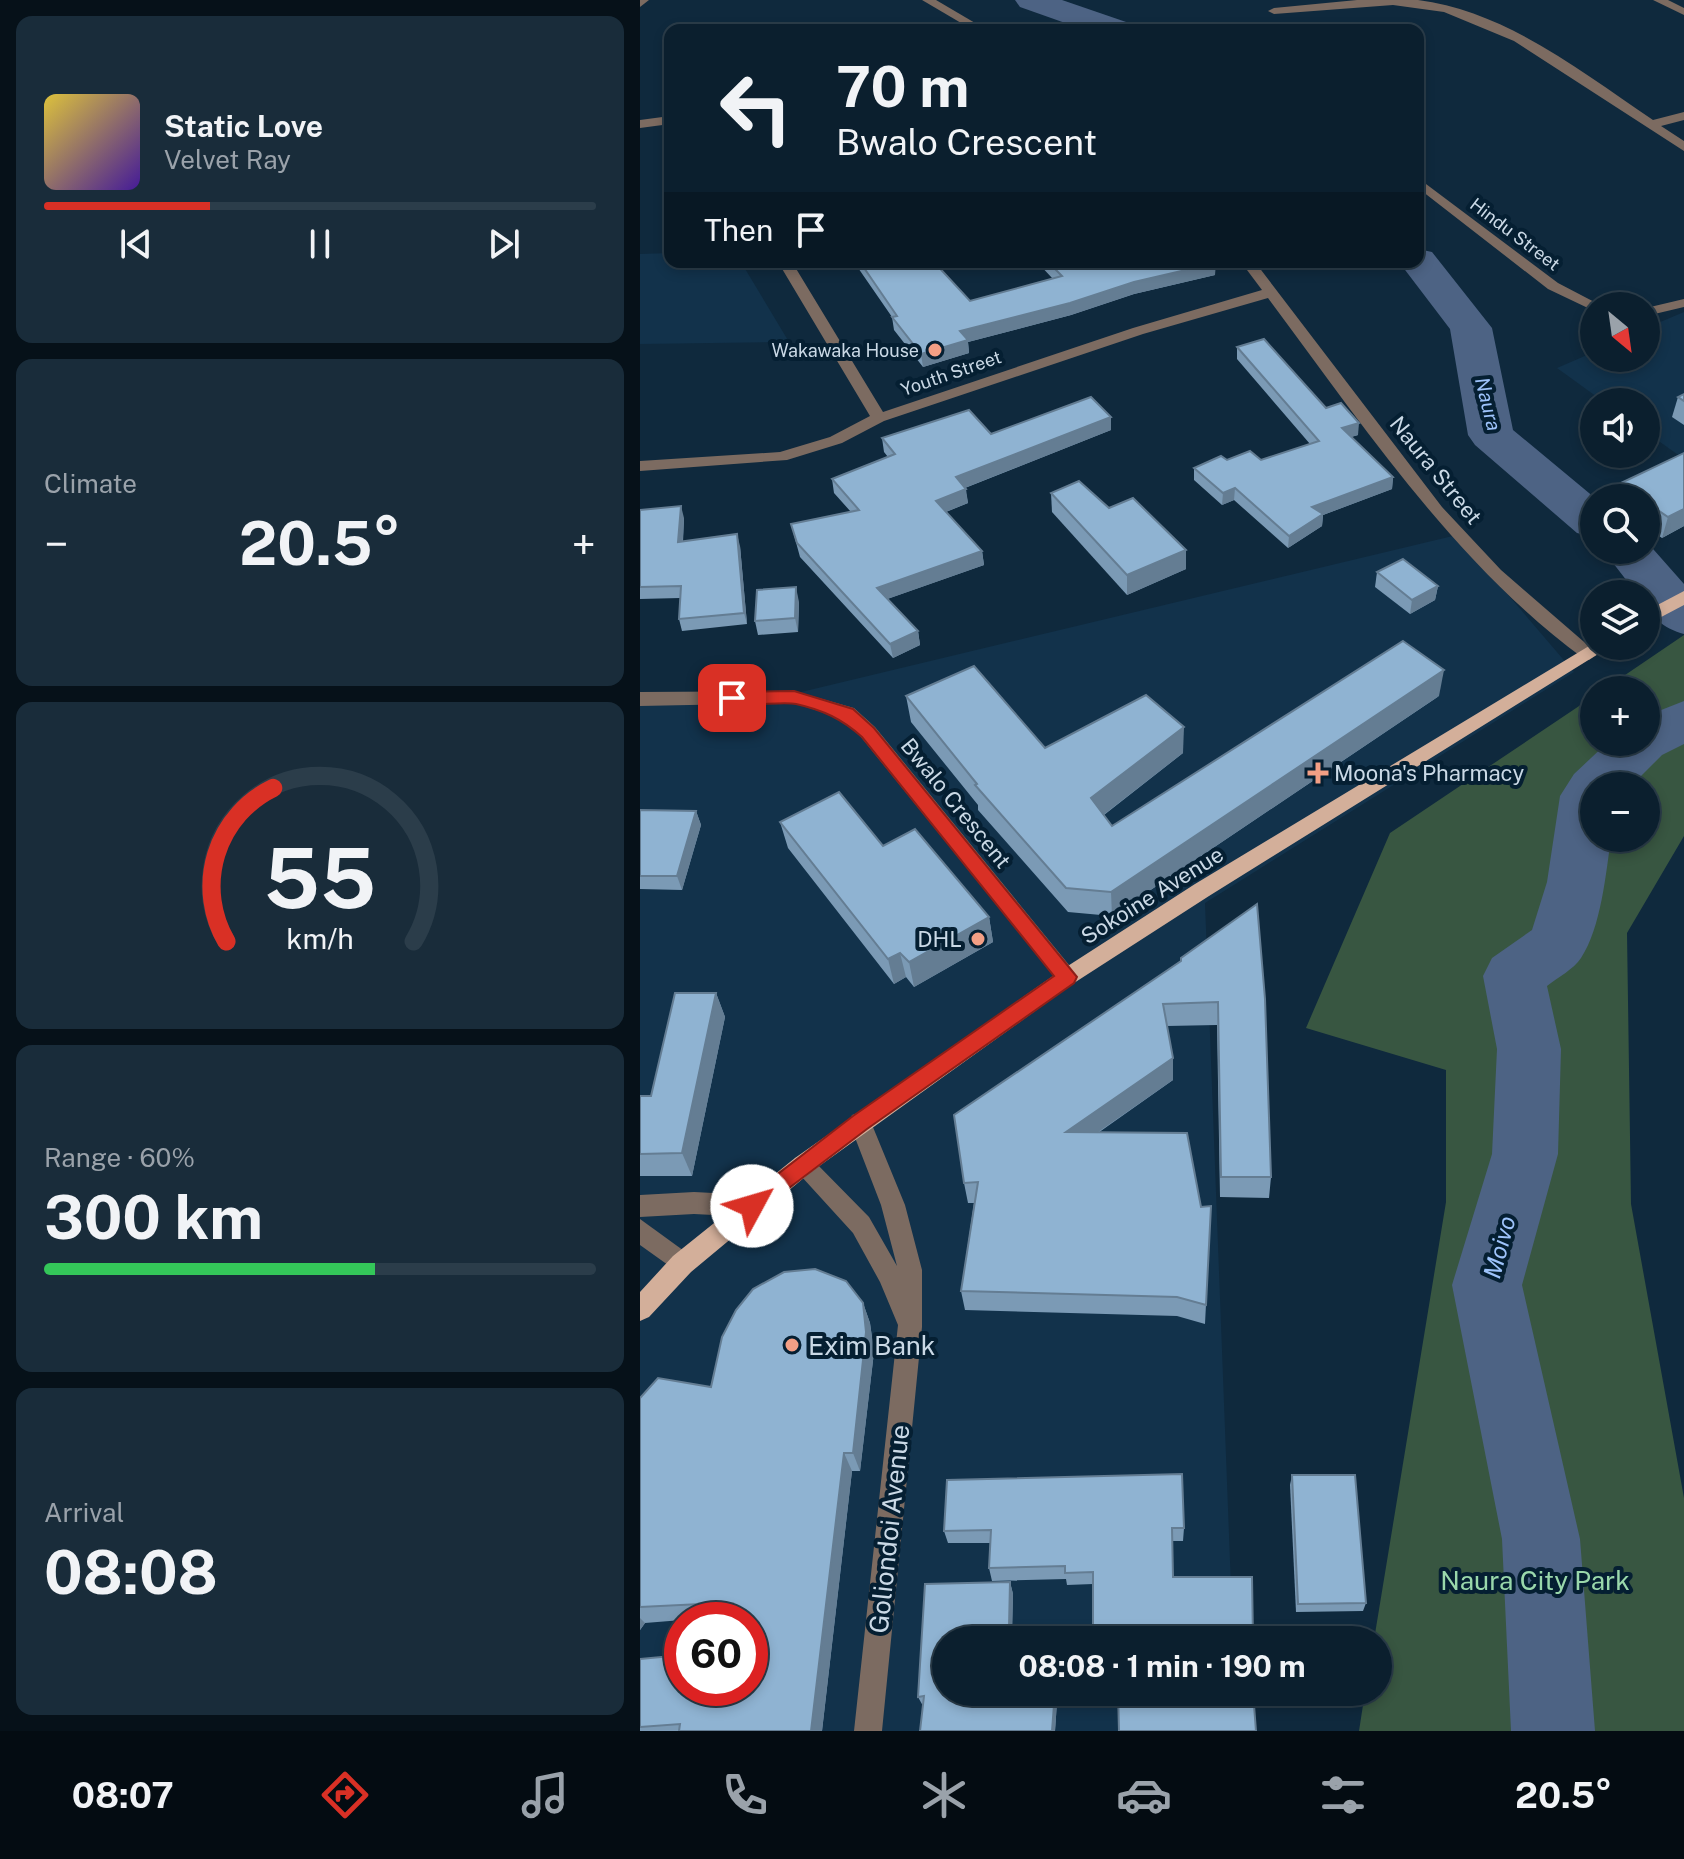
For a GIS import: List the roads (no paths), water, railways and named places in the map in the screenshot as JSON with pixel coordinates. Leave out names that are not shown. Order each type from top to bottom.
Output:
[{"type":"main road","points":[[1660,610],[1678,600]]},
{"type":"main road","name":"Sokoine Avenue","points":[[640,1309],[682,1264],[803,1165],[1067,977],[1202,890],[1580,660]]},
{"type":"street","points":[[928,0],[970,24]]},
{"type":"street","points":[[1265,0],[1276,16],[1405,1],[1459,13],[1573,69],[1684,147]]},
{"type":"street","points":[[1659,0],[1684,12]]},
{"type":"street","points":[[1650,125],[1684,116]]},
{"type":"street","points":[[640,124],[664,121]]},
{"type":"street","name":"Hindu Street","points":[[1424,187],[1553,286],[1580,299]]},
{"type":"street","points":[[789,268],[879,418]]},
{"type":"street","name":"Naura Street","points":[[1253,268],[1436,511],[1495,574],[1555,629],[1580,642]]},
{"type":"street","name":"Youth Street","points":[[640,466],[781,457],[836,440],[879,418],[1138,331],[1272,292]]},
{"type":"street","points":[[1660,309],[1684,303]]},
{"type":"street","name":"Bwalo Crescent","points":[[640,699],[794,697],[847,713],[868,732],[1067,977]]},
{"type":"street","name":"Goliondoi Avenue","points":[[860,1122],[893,1205],[910,1270],[910,1327],[868,1731]]},
{"type":"street","points":[[803,1165],[861,1225],[890,1277],[910,1327]]},
{"type":"street","points":[[640,1206],[694,1203],[752,1206]]},
{"type":"street","points":[[640,1230],[682,1264]]},
{"type":"waterway","name":"Naura","points":[[1031,0],[1100,24]]},
{"type":"waterway","name":"Naura","points":[[1424,268],[1471,328],[1491,435],[1580,510]]},
{"type":"waterway","name":"Naura","points":[[1639,564],[1684,617]]},
{"type":"waterway","name":"Moivo","points":[[1660,733],[1684,720]]},
{"type":"waterway","name":"Moivo","points":[[1611,772],[1628,756]]},
{"type":"waterway","name":"Moivo","points":[[1553,1731],[1541,1539],[1487,1285],[1525,1154],[1529,1049],[1514,976],[1558,944],[1576,882],[1580,852]]},
{"type":"place","name":"Wakawaka House","points":[[935,350]]},
{"type":"place","name":"Moona's Pharmacy","points":[[1318,773]]},
{"type":"place","name":"DHL","points":[[978,939]]},
{"type":"place","name":"Exim Bank","points":[[792,1345]]},
{"type":"park label","name":"Naura City Park","points":[[1535,1580]]}]
